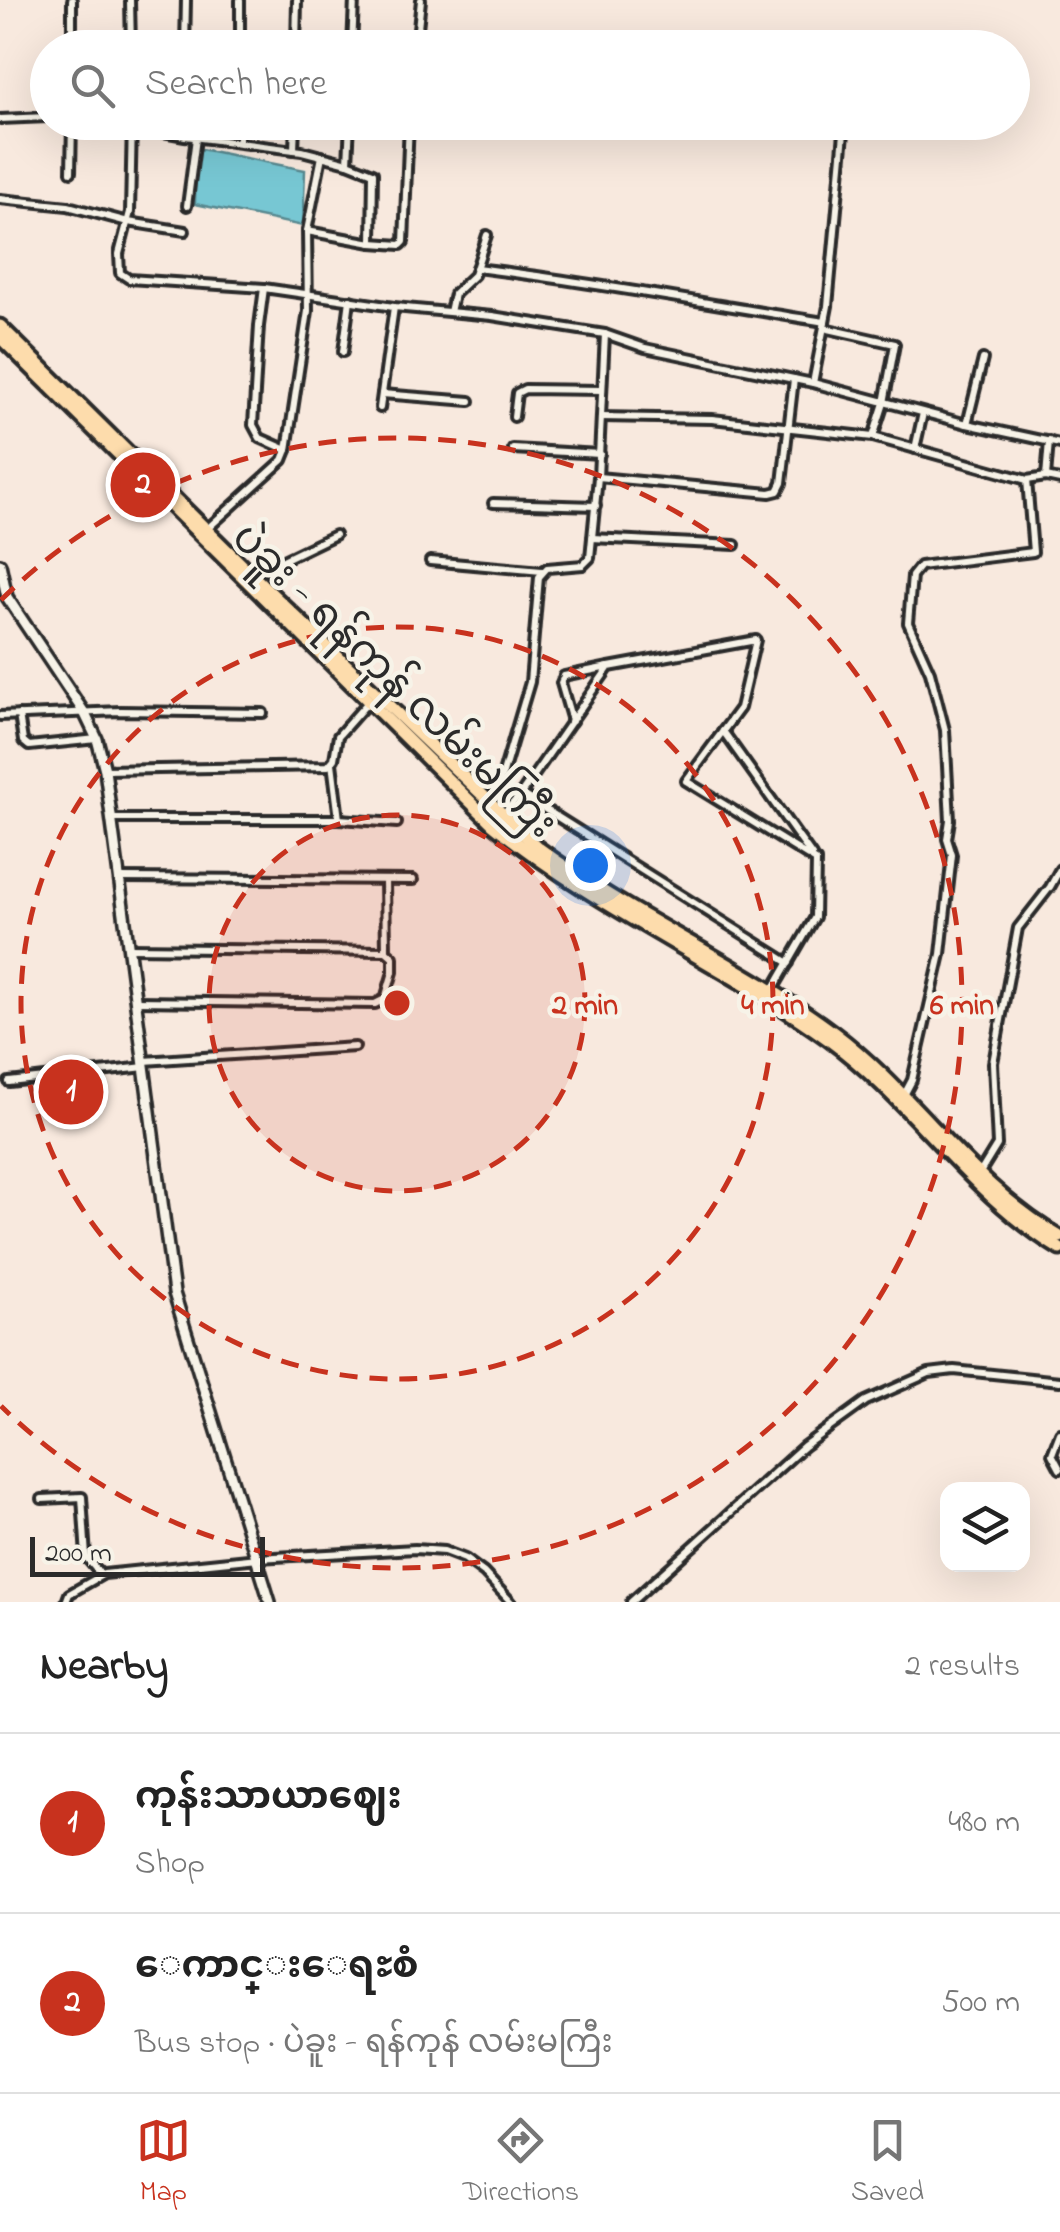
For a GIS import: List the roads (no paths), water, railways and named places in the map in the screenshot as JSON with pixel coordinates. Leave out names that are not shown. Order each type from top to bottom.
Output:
[{"type":"highway","name":"ပဲခူး - ရန်ကုန် လမ်းမကြီး","points":[[0,326],[372,698]]},
{"type":"highway","name":"ပဲခူး - ရန်ကုန် လမ်းမကြီး","points":[[0,338],[530,855],[572,885],[770,995],[831,1041],[977,1178],[1060,1237]]},
{"type":"highway","name":"ပဲခူး - ရန်ကုန် လမ်းမကြီး","points":[[486,809],[502,816],[578,878],[836,1034],[904,1096],[1006,1211],[1060,1249]]},
{"type":"street","points":[[72,0],[72,30]]},
{"type":"street","points":[[130,0],[130,30]]},
{"type":"street","points":[[186,0],[186,30]]},
{"type":"street","points":[[240,0],[240,30]]},
{"type":"street","points":[[296,30],[297,0]]},
{"type":"street","points":[[353,30],[354,0]]},
{"type":"street","points":[[418,30],[421,0]]},
{"type":"street","points":[[0,118],[30,117]]},
{"type":"street","points":[[71,172],[72,140]]},
{"type":"street","points":[[131,140],[128,222],[119,254],[120,273],[129,279],[264,288],[605,334],[676,355],[813,383],[1060,444]]},
{"type":"street","points":[[187,206],[196,140]]},
{"type":"street","points":[[218,140],[294,150],[373,173],[372,243]]},
{"type":"street","points":[[294,140],[294,150]]},
{"type":"street","points":[[348,163],[349,140]]},
{"type":"street","points":[[306,231],[401,245],[408,140]]},
{"type":"street","points":[[813,383],[825,325],[844,140]]},
{"type":"street","points":[[207,530],[283,460],[287,450],[308,311],[306,231],[322,156]]},
{"type":"street","points":[[0,199],[68,206],[128,222],[185,231]]},
{"type":"street","points":[[450,312],[454,294],[467,284],[476,268],[487,235]]},
{"type":"street","points":[[476,268],[608,284],[825,325],[895,344],[873,437]]},
{"type":"street","points":[[264,288],[253,424],[260,438],[287,450]]},
{"type":"street","points":[[343,352],[350,300]]},
{"type":"street","points":[[380,408],[394,306]]},
{"type":"street","points":[[430,561],[476,562],[542,571],[582,566],[590,558],[600,454],[605,334]]},
{"type":"street","points":[[967,424],[983,359]]},
{"type":"street","points":[[598,477],[778,491],[794,379]]},
{"type":"street","points":[[514,417],[517,393],[525,389],[602,390]]},
{"type":"street","points":[[382,394],[470,401]]},
{"type":"street","points":[[915,449],[923,413]]},
{"type":"street","points":[[601,417],[712,419],[873,437],[1027,480],[1060,480]]},
{"type":"street","points":[[1046,477],[1049,441]]},
{"type":"street","points":[[513,448],[600,454]]},
{"type":"street","points":[[904,1096],[912,1080],[937,975],[952,855],[946,839],[950,820],[945,730],[930,672],[908,622],[912,576],[920,566],[1033,552],[1027,480]]},
{"type":"street","points":[[493,503],[596,506]]},
{"type":"street","points":[[252,575],[336,535]]},
{"type":"street","points":[[592,538],[735,544]]},
{"type":"street","points":[[0,564],[7,597],[85,714],[97,739],[113,819],[174,1294],[270,1602]]},
{"type":"street","points":[[486,809],[503,773],[530,682],[542,571]]},
{"type":"street","points":[[572,721],[561,683],[564,676],[756,640],[740,708],[686,781],[816,861]]},
{"type":"street","points":[[502,816],[609,667]]},
{"type":"street","points":[[340,818],[332,763],[338,736],[372,698]]},
{"type":"street","points":[[0,716],[121,711],[263,714]]},
{"type":"street","points":[[20,715],[23,742],[29,746],[97,739]]},
{"type":"street","points":[[724,731],[816,861],[815,918],[770,995]]},
{"type":"street","points":[[105,770],[332,763]]},
{"type":"street","points":[[520,794],[789,963]]},
{"type":"street","points":[[113,819],[340,818],[396,822]]},
{"type":"street","points":[[977,1178],[996,1145],[993,1063],[1018,928],[1060,869]]},
{"type":"street","points":[[120,878],[413,880]]},
{"type":"street","points":[[136,1002],[375,1004],[385,998],[393,972],[392,958],[386,951],[384,880]]},
{"type":"street","points":[[129,948],[386,951]]},
{"type":"street","points":[[9,1082],[144,1064],[355,1047]]},
{"type":"street","points":[[631,1602],[804,1446],[866,1401],[929,1372],[954,1370],[1060,1381]]},
{"type":"street","points":[[1060,1434],[1052,1454],[1060,1468]]},
{"type":"street","points":[[42,1499],[82,1498],[85,1556],[101,1575]]},
{"type":"street","points":[[66,1602],[70,1594],[101,1575],[258,1558],[415,1549],[444,1551],[464,1559],[512,1602]]},
{"type":"water","points":[[196,148],[305,170],[303,226],[195,204]]},
{"type":"place","name":"ေကာင္းေရႊစံ","points":[[143,485]]},
{"type":"place","name":"ကုန်းသာယာဈေး","points":[[71,1092]]}]
